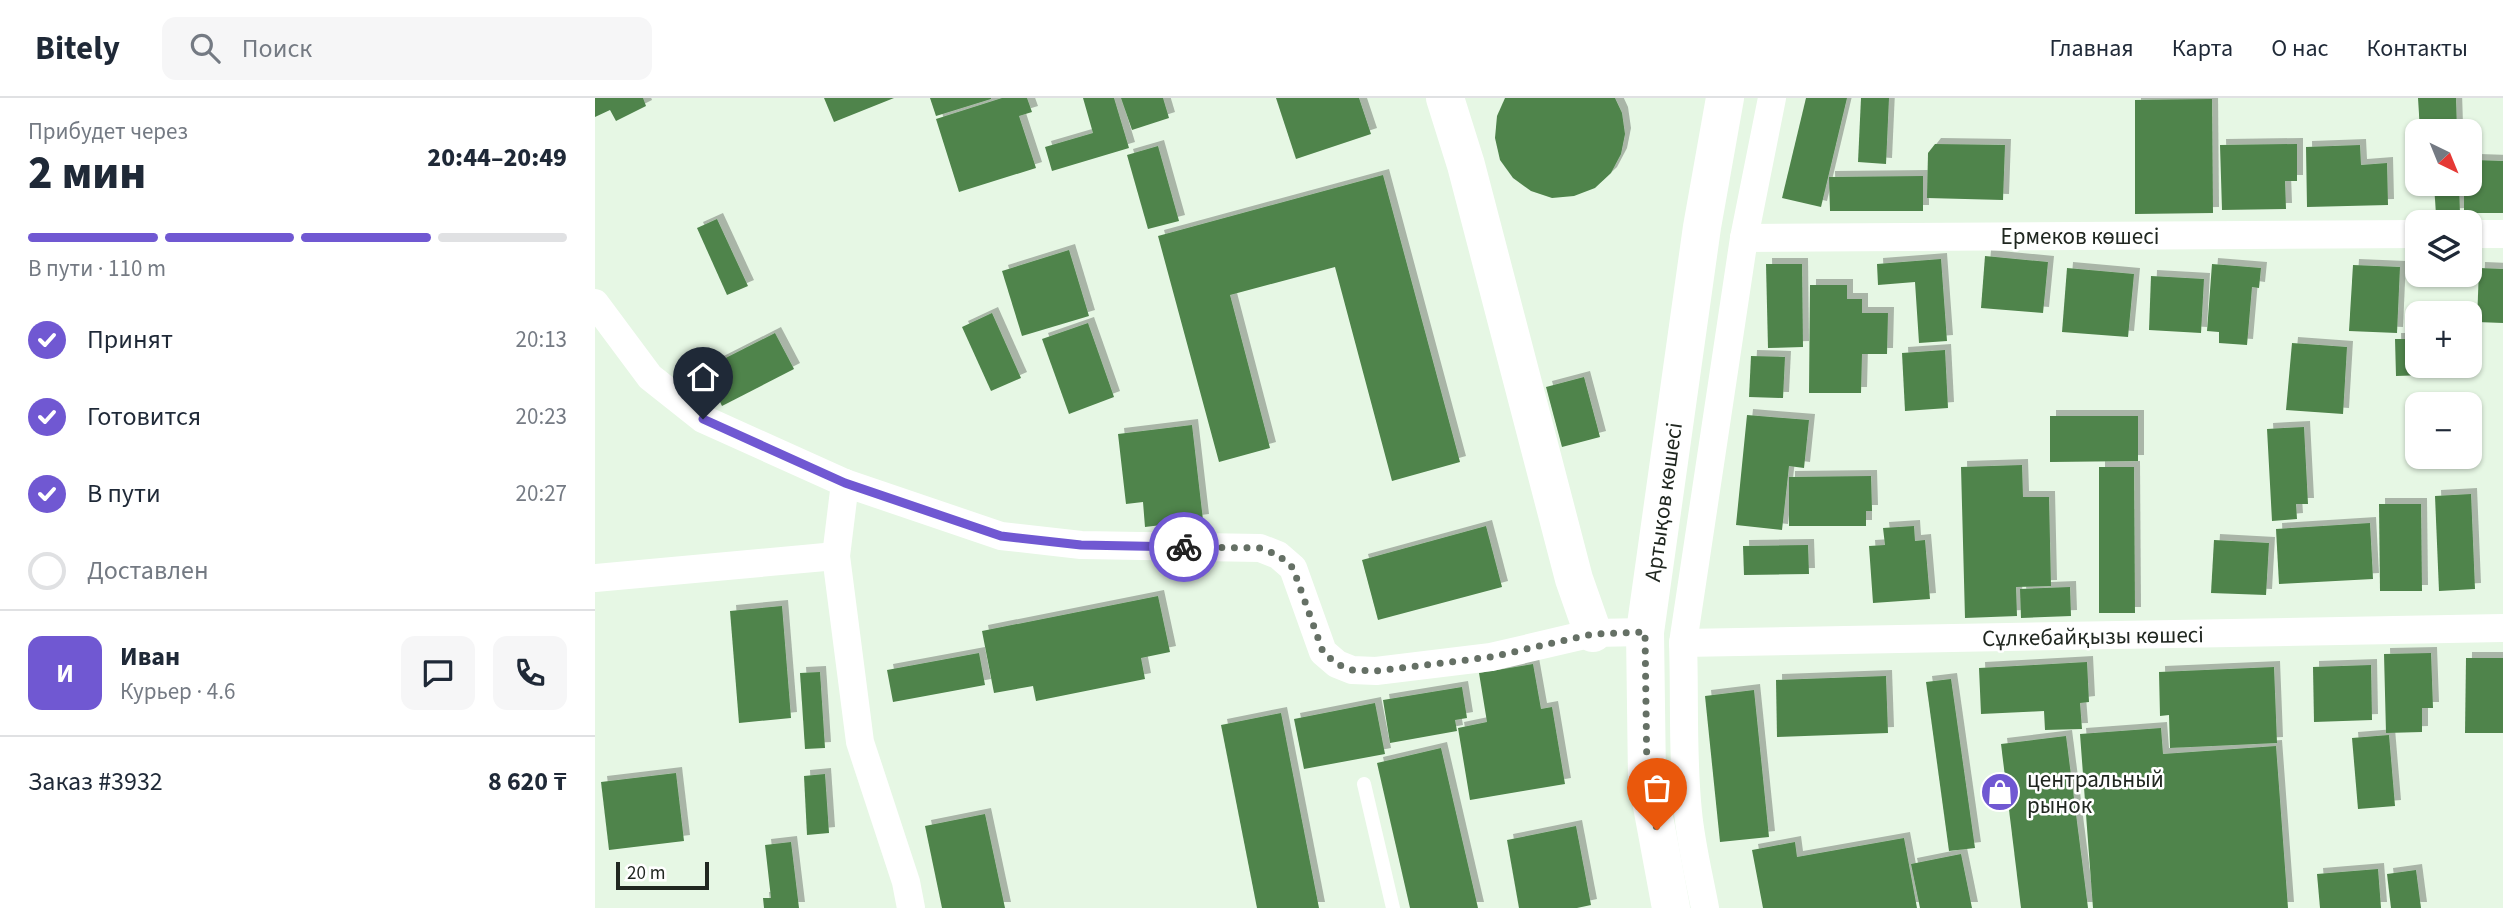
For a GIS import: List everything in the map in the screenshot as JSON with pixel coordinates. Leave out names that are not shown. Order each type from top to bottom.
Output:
[{"type":"main road","points":[[1445,98],[1466,165],[1574,579],[1593,634]]},
{"type":"main road","name":"Артықов көшесі","points":[[1671,908],[1647,779],[1645,632],[1702,227],[1725,98]]},
{"type":"street","points":[[1705,908],[1688,814],[1683,748],[1683,643],[1744,238],[1772,98]]},
{"type":"street","name":"Ермеков көшесі","points":[[1744,238],[2405,234]]},
{"type":"street","points":[[2482,234],[2503,234]]},
{"type":"street","points":[[595,303],[650,377],[703,419],[845,483],[1001,536],[1081,545],[1260,548],[1278,555],[1293,568],[1323,652],[1337,664],[1352,670],[1376,671],[1491,657],[1593,634],[1645,632]]},
{"type":"street","points":[[845,483],[836,556],[860,742],[906,882],[911,908]]},
{"type":"street","points":[[595,578],[836,556]]},
{"type":"street","name":"Сұлкебайқызы көшесі","points":[[1683,643],[2503,628]]},
{"type":"lane","points":[[1364,784],[1393,908]]},
{"type":"building","points":[[595,98],[643,98],[646,106],[616,121],[610,110],[595,117]]},
{"type":"building","points":[[824,98],[894,98],[834,122]]},
{"type":"building","points":[[930,98],[991,98],[991,99],[936,116]]},
{"type":"building","points":[[1002,98],[1027,98],[1032,112],[1019,116],[1036,168],[959,192],[936,119]]},
{"type":"building","points":[[1083,98],[1114,98],[1129,148],[1052,171],[1045,147],[1093,133]]},
{"type":"building","points":[[1121,98],[1163,98],[1169,118],[1132,130]]},
{"type":"building","points":[[1276,98],[1359,98],[1371,134],[1296,159]]},
{"type":"building","points":[[1505,98],[1615,98],[1622,113],[1625,134],[1621,154],[1611,173],[1595,188],[1574,196],[1552,198],[1531,191],[1513,178],[1500,160],[1495,138],[1497,116]]},
{"type":"building","points":[[1806,98],[1847,98],[1821,207],[1782,198]]},
{"type":"building","points":[[1861,98],[1889,98],[1886,164],[1858,162]]},
{"type":"building","points":[[2418,98],[2456,98],[2457,119],[2419,119]]},
{"type":"building","points":[[2212,99],[2213,213],[2135,214],[2135,100]]},
{"type":"building","points":[[1935,144],[2005,145],[2003,200],[1927,198],[1928,153]]},
{"type":"building","points":[[2297,144],[2297,181],[2285,181],[2286,209],[2222,210],[2220,145]]},
{"type":"building","points":[[2360,145],[2361,165],[2387,163],[2388,205],[2307,207],[2306,147]]},
{"type":"building","points":[[1158,146],[1179,221],[1148,229],[1127,155]]},
{"type":"building","points":[[2482,160],[2503,161],[2503,213],[2464,210],[2464,196],[2482,196]]},
{"type":"building","points":[[1383,175],[1460,462],[1392,481],[1335,267],[1230,295],[1270,448],[1219,462],[1158,236]]},
{"type":"building","points":[[1923,176],[1923,211],[1830,211],[1829,177]]},
{"type":"building","points":[[2435,196],[2459,196],[2460,210],[2436,210]]},
{"type":"building","points":[[717,219],[748,286],[727,295],[697,228]]},
{"type":"building","points":[[1069,250],[1089,316],[1022,336],[1002,271]]},
{"type":"building","points":[[1985,256],[2048,262],[2043,313],[1981,308]]},
{"type":"building","points":[[1941,259],[1947,341],[1919,343],[1915,282],[1878,285],[1877,264]]},
{"type":"building","points":[[1766,264],[1802,264],[1803,347],[1768,348]]},
{"type":"building","points":[[2212,264],[2261,268],[2259,288],[2252,287],[2247,345],[2219,343],[2219,332],[2207,331]]},
{"type":"building","points":[[2353,265],[2400,267],[2397,333],[2349,331]]},
{"type":"building","points":[[2067,268],[2134,274],[2128,337],[2062,332]]},
{"type":"building","points":[[2482,268],[2503,269],[2503,323],[2482,322],[2482,301],[2478,301],[2478,287],[2482,287]]},
{"type":"building","points":[[2151,276],[2204,279],[2201,333],[2149,330]]},
{"type":"building","points":[[1810,285],[1847,285],[1847,299],[1862,299],[1862,313],[1888,313],[1887,354],[1862,354],[1861,393],[1809,393]]},
{"type":"building","points":[[992,313],[1021,378],[991,391],[962,327]]},
{"type":"building","points":[[1088,323],[1114,397],[1069,414],[1042,339]]},
{"type":"building","points":[[775,333],[794,369],[722,406],[704,369]]},
{"type":"building","points":[[2395,339],[2405,339],[2405,376],[2396,376]]},
{"type":"building","points":[[2292,343],[2347,347],[2343,414],[2286,410]]},
{"type":"building","points":[[1945,350],[1948,408],[1905,411],[1902,353]]},
{"type":"building","points":[[1751,356],[1785,357],[1783,398],[1749,397]]},
{"type":"building","points":[[1584,377],[1600,437],[1562,447],[1546,387]]},
{"type":"building","points":[[1747,415],[1809,420],[1804,468],[1789,466],[1782,530],[1736,525]]},
{"type":"building","points":[[2050,416],[2138,416],[2138,461],[2050,462]]},
{"type":"building","points":[[1192,425],[1203,520],[1145,527],[1143,502],[1126,504],[1118,434]]},
{"type":"building","points":[[2304,427],[2308,504],[2296,504],[2297,519],[2272,521],[2267,429]]},
{"type":"building","points":[[2022,465],[2023,497],[2049,497],[2051,586],[2016,587],[2017,616],[1965,618],[1961,467]]},
{"type":"building","points":[[2099,467],[2134,467],[2135,613],[2099,613]]},
{"type":"building","points":[[1871,476],[1872,511],[1866,511],[1866,526],[1789,526],[1789,477]]},
{"type":"building","points":[[2471,494],[2475,589],[2439,591],[2435,496]]},
{"type":"building","points":[[2379,504],[2421,504],[2422,591],[2380,591]]},
{"type":"building","points":[[2370,523],[2373,579],[2279,584],[2276,529]]},
{"type":"building","points":[[1486,526],[1502,587],[1378,620],[1362,560]]},
{"type":"building","points":[[1914,526],[1915,541],[1925,540],[1930,599],[1873,603],[1869,546],[1885,545],[1883,528]]},
{"type":"building","points":[[2214,540],[2269,543],[2266,595],[2211,593]]},
{"type":"building","points":[[1808,545],[1809,574],[1744,575],[1743,546]]},
{"type":"building","points":[[2070,587],[2071,616],[2021,618],[2020,589]]},
{"type":"building","points":[[1158,596],[1170,652],[1141,658],[1145,679],[1036,701],[1033,686],[994,693],[982,631]]},
{"type":"building","points":[[782,606],[791,718],[739,723],[730,611]]},
{"type":"building","points":[[979,653],[985,685],[893,702],[887,670]]},
{"type":"building","points":[[2431,653],[2433,708],[2422,708],[2422,732],[2386,733],[2384,654]]},
{"type":"building","points":[[2466,658],[2503,658],[2503,733],[2465,733]]},
{"type":"building","points":[[2087,662],[2089,702],[2080,703],[2082,729],[2045,730],[2044,711],[1981,714],[1979,668]]},
{"type":"building","points":[[1533,664],[1541,709],[1552,707],[1565,784],[1470,800],[1458,728],[1487,722],[1479,673]]},
{"type":"building","points":[[2371,665],[2372,720],[2314,722],[2313,667]]},
{"type":"building","points":[[2274,667],[2277,743],[2170,748],[2169,715],[2160,716],[2159,672]]},
{"type":"building","points":[[820,672],[825,748],[805,749],[800,673]]},
{"type":"building","points":[[1886,676],[1888,733],[1777,737],[1776,680]]},
{"type":"building","points":[[1951,679],[1975,848],[1949,851],[1926,682]]},
{"type":"building","points":[[1462,687],[1467,718],[1455,720],[1457,731],[1390,743],[1383,700]]},
{"type":"building","points":[[1754,690],[1769,837],[1720,842],[1705,696]]},
{"type":"building","points":[[1375,703],[1385,754],[1304,769],[1294,719]]},
{"type":"building","points":[[1281,713],[1319,908],[1257,908],[1221,725]]},
{"type":"building","points":[[2161,728],[2163,754],[2276,746],[2288,908],[2093,908],[2080,734]]},
{"type":"building","points":[[2389,735],[2395,806],[2358,809],[2352,738]]},
{"type":"building","points":[[2066,736],[2088,908],[2021,908],[2001,744]]},
{"type":"building","points":[[1441,748],[1478,908],[1410,908],[1377,763]]},
{"type":"building","points":[[676,773],[684,841],[609,850],[601,782]]},
{"type":"building","points":[[825,774],[829,833],[807,835],[804,776]]},
{"type":"building","points":[[985,814],[1005,908],[942,908],[925,826]]},
{"type":"building","points":[[1576,826],[1591,905],[1577,908],[1519,908],[1507,840]]},
{"type":"building","points":[[1904,838],[1917,908],[1763,908],[1752,850],[1795,842],[1797,857]]},
{"type":"building","points":[[791,842],[799,908],[764,908],[763,898],[771,898],[765,845]]},
{"type":"building","points":[[1961,854],[1972,908],[1920,908],[1911,864]]},
{"type":"building","points":[[2378,869],[2381,908],[2320,908],[2317,874]]},
{"type":"building","points":[[2416,870],[2421,908],[2391,908],[2387,874]]},
{"type":"way so far","points":[[1184,547],[1260,548],[1278,555],[1293,568],[1323,652],[1337,664],[1352,670],[1376,671],[1491,657],[1593,634],[1645,632],[1647,779],[1657,830]]},
{"type":"place","name":"центральный рынок","points":[[2000,792]]},
{"type":"route","points":[[703,419],[845,483],[1001,536],[1081,545],[1184,547]]}]
